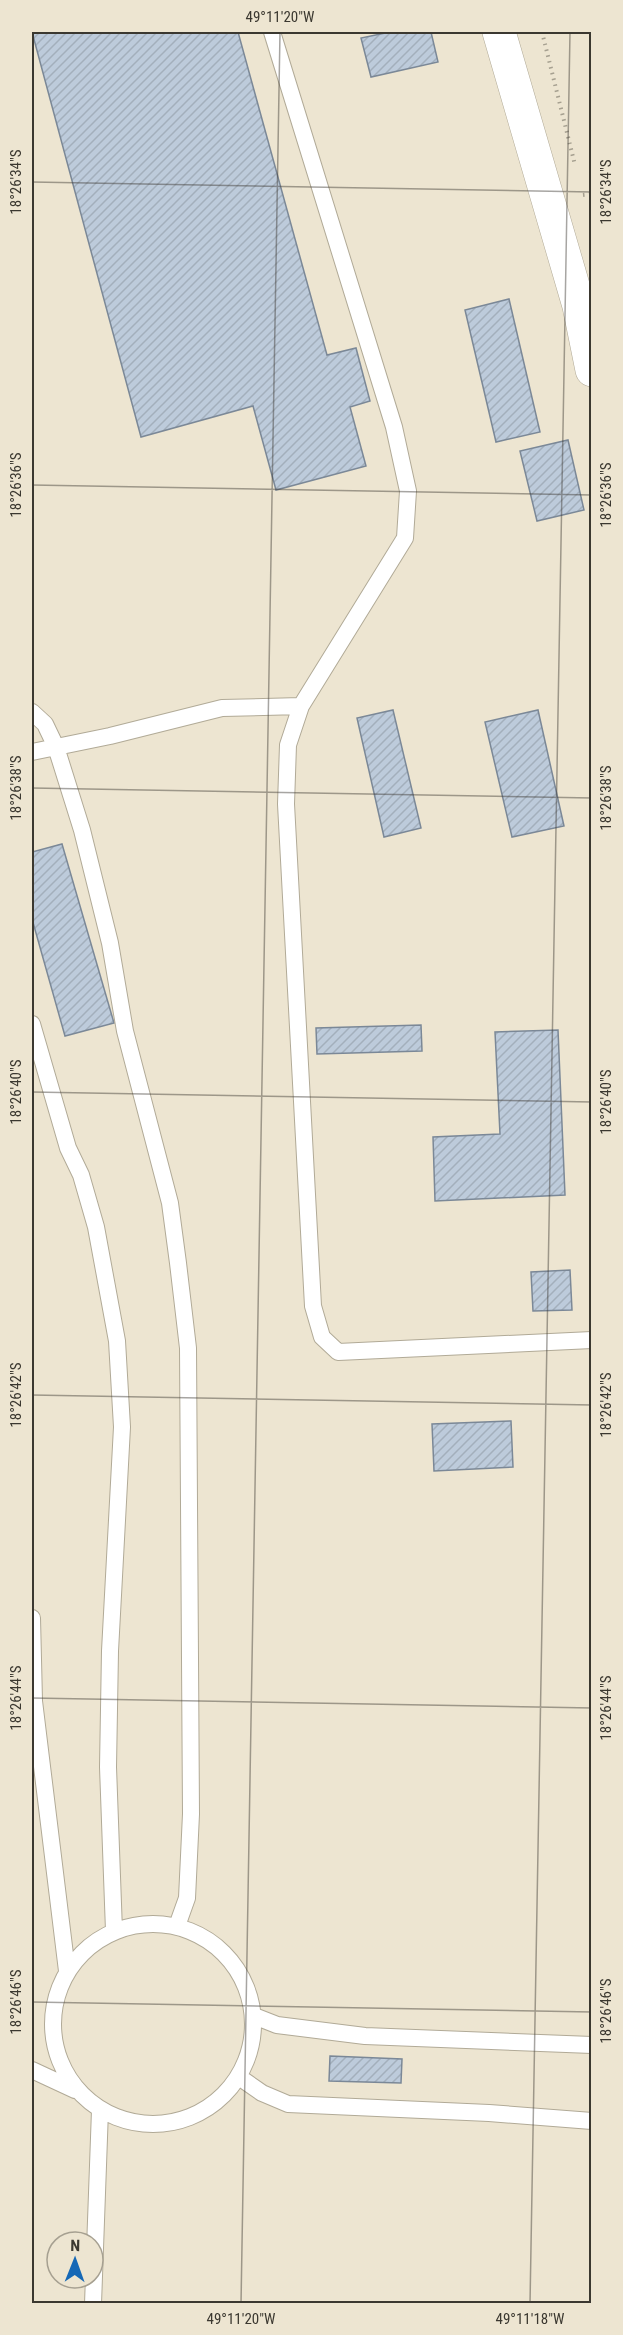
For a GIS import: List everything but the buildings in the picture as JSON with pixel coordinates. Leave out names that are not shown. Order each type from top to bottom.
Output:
[{"type":"street","points":[[499,32],[579,306],[591,370]]},
{"type":"lane","points":[[272,32],[394,427],[408,491],[405,538],[301,706],[288,746],[286,804],[313,1306],[322,1337],[339,1352],[591,1340]]},
{"type":"lane","points":[[32,752],[222,708],[301,706]]},
{"type":"lane","points":[[32,712],[45,724],[56,747],[82,830],[103,914],[125,1031],[170,1203],[188,1348],[190,1859],[187,1898],[177,1926]]},
{"type":"lane","points":[[32,1024],[69,1148],[81,1175],[96,1227],[117,1341],[122,1427],[110,1651],[108,1767],[114,1931]]},
{"type":"lane","points":[[32,1618],[34,1701],[67,1971]]},
{"type":"lane","points":[[32,2070],[75,2090],[100,2110],[129,2122],[161,2125],[192,2118],[219,2101],[239,2077],[252,2048],[254,2016],[247,1986],[230,1959],[206,1938],[177,1926],[145,1923],[114,1931],[87,1947],[67,1971],[54,2000],[52,2032],[59,2063],[75,2090]]},
{"type":"lane","points":[[254,2016],[277,2025],[365,2036],[591,2045]]},
{"type":"lane","points":[[239,2077],[262,2092],[288,2104],[489,2113],[591,2121]]},
{"type":"lane","points":[[93,2304],[100,2110]]},
{"type":"path","points":[[542,32],[578,174]]},
{"type":"path","points":[[580,185],[583,196],[591,194]]}]
